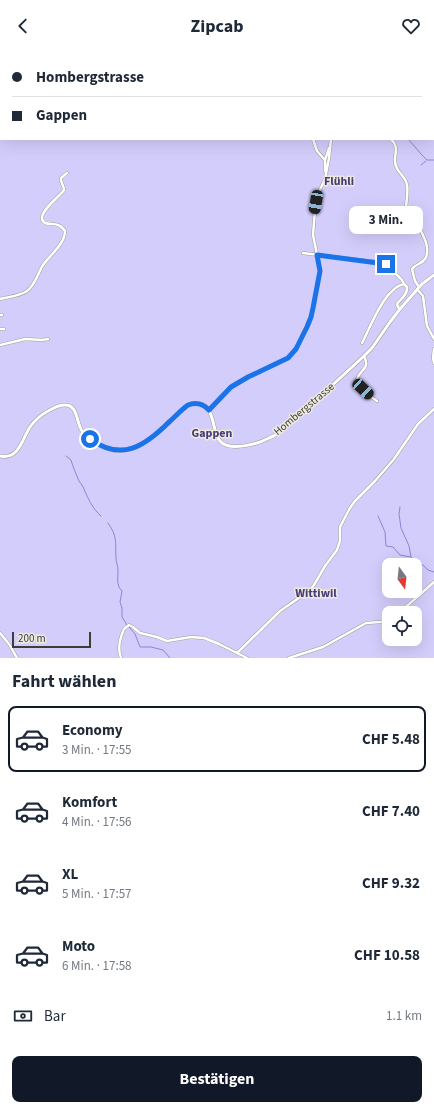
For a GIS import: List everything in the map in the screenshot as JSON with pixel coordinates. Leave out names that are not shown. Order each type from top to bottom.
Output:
[{"type":"street","points":[[313,140],[317,151],[325,160]]},
{"type":"street","points":[[0,456],[6,457],[14,453],[19,448],[28,430],[35,421],[60,405],[68,405],[74,409],[80,427],[85,435],[90,439],[106,448],[114,450],[121,451],[135,448],[162,429],[188,405],[198,403],[205,406],[209,410],[231,387],[248,377],[288,358],[296,349],[307,327],[313,308],[320,271],[313,235],[315,210],[317,196],[326,176],[331,140]]},
{"type":"street","points":[[392,140],[396,147],[395,166],[407,185],[405,209],[406,220],[416,222],[426,241],[427,252],[425,258],[412,269],[415,281],[423,296],[427,326],[434,339]]},
{"type":"street","points":[[326,176],[325,160],[330,145]]},
{"type":"street","points":[[0,299],[22,294],[30,289],[44,264],[57,248],[64,236],[65,231],[62,227],[56,224],[46,223],[42,218],[43,214],[64,190],[61,178],[67,173]]},
{"type":"street","points":[[303,253],[386,264],[401,278],[407,287],[406,293],[397,303],[397,306],[400,309]]},
{"type":"street","name":"Hombergstrasse","points":[[209,410],[218,438],[224,444],[242,446],[260,442],[275,436],[289,425],[372,348],[400,309],[418,288],[434,275]]},
{"type":"street","points":[[362,343],[382,303],[397,286],[404,284]]},
{"type":"street","points":[[0,345],[23,339],[48,339]]},
{"type":"street","points":[[434,349],[434,363]]},
{"type":"street","points":[[364,356],[367,363],[366,367],[359,375],[357,380],[363,389],[378,401]]},
{"type":"street","points":[[237,653],[280,611],[309,591],[314,585],[326,564],[337,550],[340,541],[340,528],[350,508],[394,459],[418,424],[434,409]]},
{"type":"street","points":[[407,606],[434,582]]},
{"type":"street","points":[[289,658],[323,648],[366,622],[382,622]]},
{"type":"street","points":[[121,658],[119,647],[123,630],[127,626],[133,627],[140,633],[167,641],[191,637],[204,638],[247,658]]},
{"type":"street","points":[[0,632],[17,658]]},
{"type":"shaded area","points":[[0,140],[434,140],[434,658],[0,658]]},
{"type":"waterway","points":[[409,140],[427,160],[434,160]]},
{"type":"waterway","points":[[421,165],[426,161]]},
{"type":"waterway","points":[[66,456],[71,460],[79,481],[91,504],[101,516]]},
{"type":"waterway","points":[[400,507],[399,514],[401,528],[409,546],[411,557],[415,562],[434,572]]},
{"type":"waterway","points":[[378,516],[385,532],[386,546],[393,547],[400,555],[411,557]]},
{"type":"waterway","points":[[108,523],[115,540],[118,582],[122,591],[120,602],[122,617],[127,625]]},
{"type":"waterway","points":[[129,627],[135,634],[140,647],[151,647],[163,650],[170,658]]},
{"type":"district","name":"Flühli","points":[[339,181]]},
{"type":"district","name":"Gappen","points":[[212,433]]},
{"type":"district","name":"Wittiwil","points":[[316,593]]},
{"type":"route","points":[[90,439],[101,446],[112,450],[124,451],[135,448],[156,434],[188,405],[198,403],[205,406],[209,410],[231,387],[248,377],[288,358],[296,349],[311,317],[320,271],[317,255],[386,264]]}]
